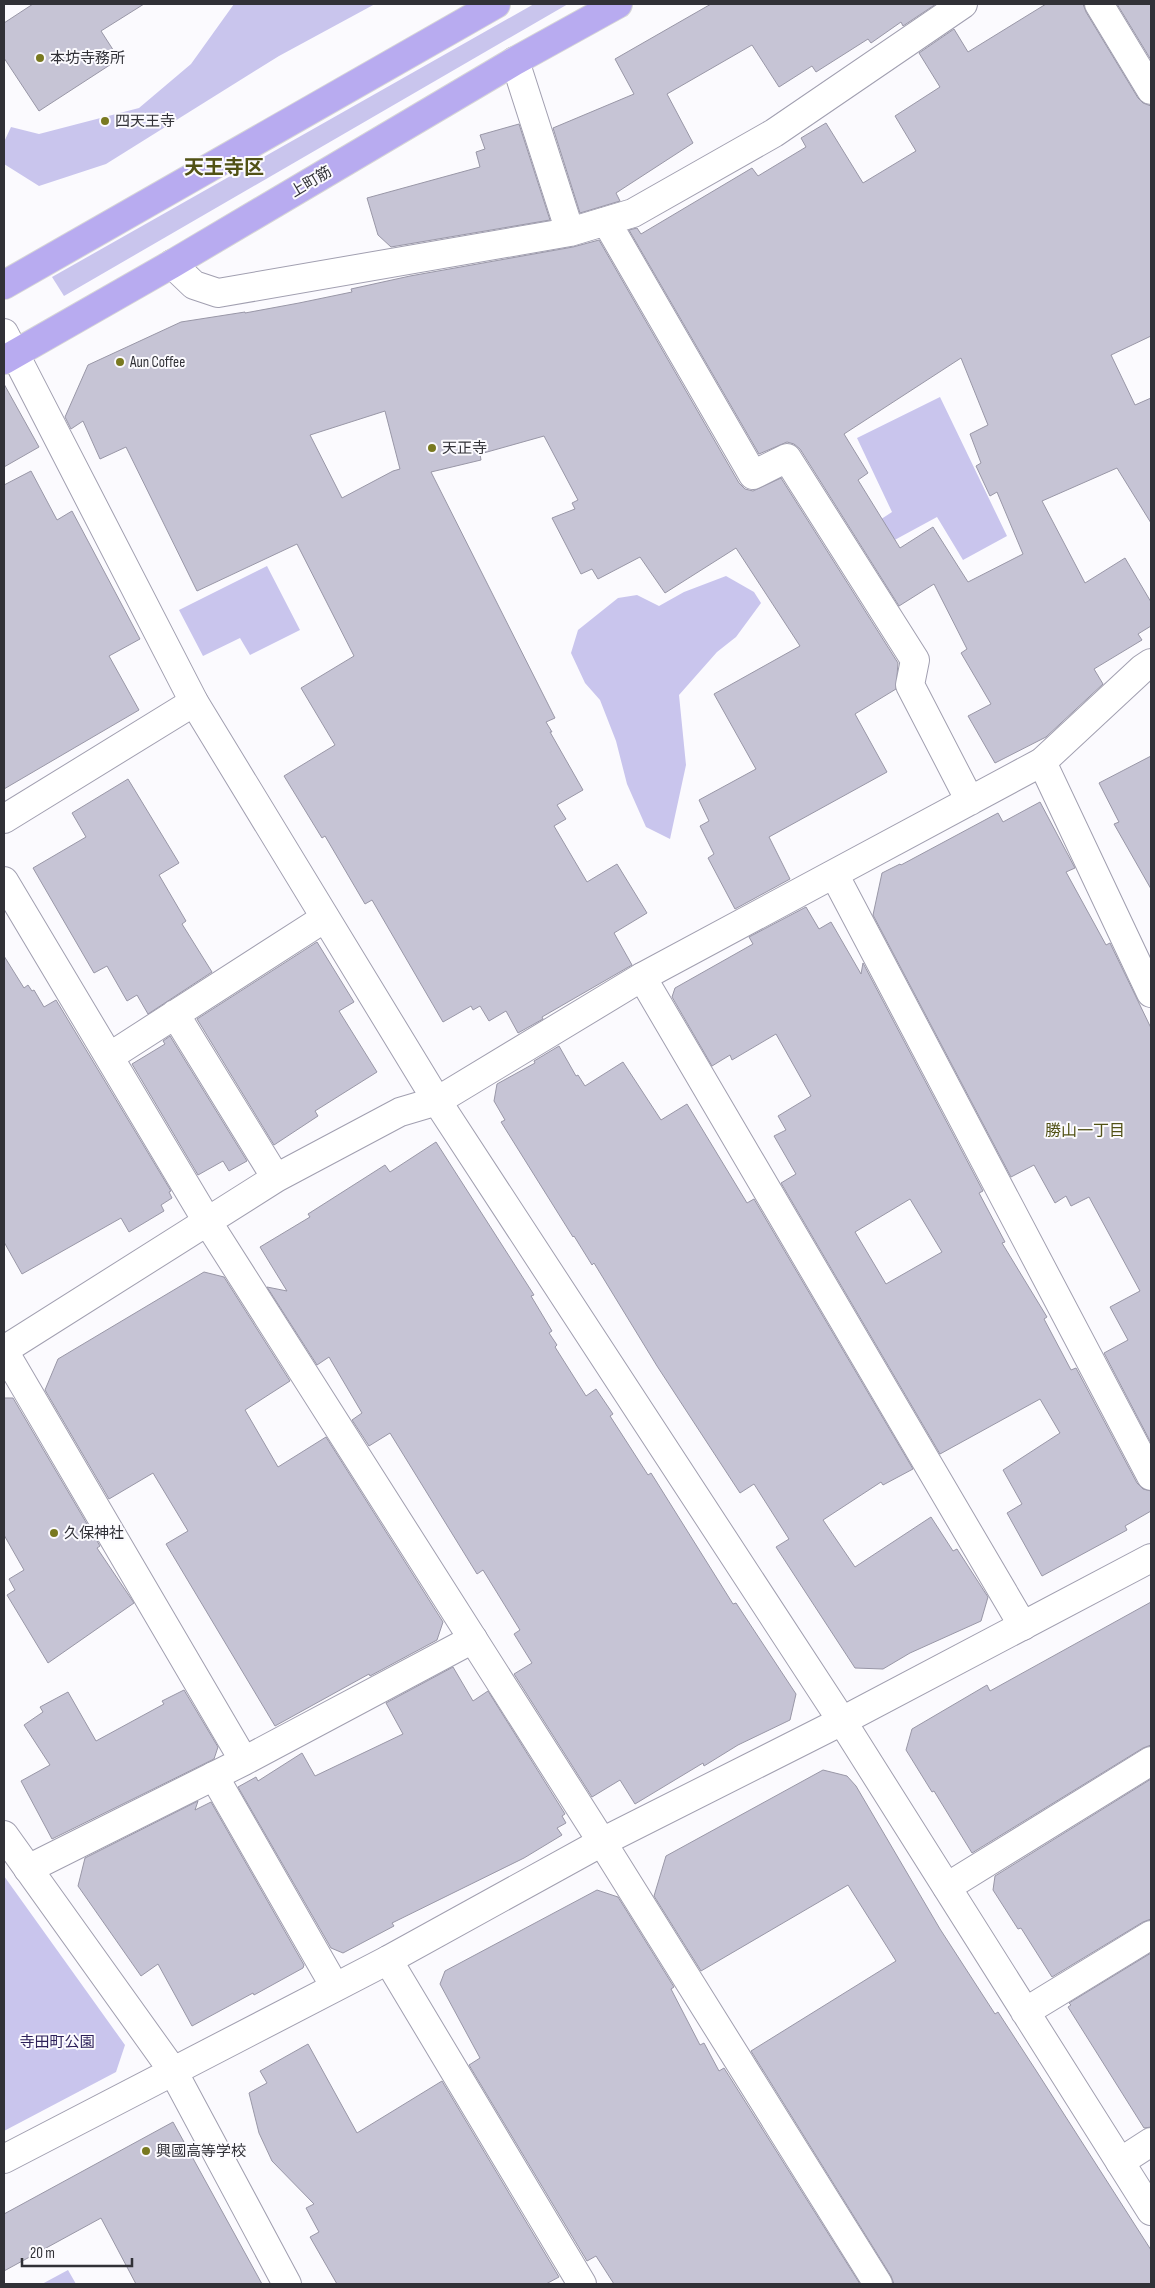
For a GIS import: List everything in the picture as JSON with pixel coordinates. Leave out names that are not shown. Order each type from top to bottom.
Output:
[{"type":"main road","points":[[4,285],[496,4]]},
{"type":"main road","name":"上町筋","points":[[7,349],[172,264],[515,61],[618,4]]},
{"type":"street","points":[[172,264],[194,285],[218,293],[570,232],[633,213],[774,133],[963,4]]},
{"type":"street","points":[[1099,4],[1151,90]]},
{"type":"street","points":[[515,61],[570,232]]},
{"type":"street","points":[[606,221],[753,475],[787,458],[910,651],[915,660],[910,685],[970,801]]},
{"type":"street","points":[[7,349],[194,702],[437,1101],[842,1721],[1151,2211]]},
{"type":"street","points":[[244,1761],[4,1350],[276,1178],[400,1112],[437,1101],[642,977],[1042,762],[1142,668],[1151,663]]},
{"type":"street","points":[[4,819],[194,702]]},
{"type":"street","points":[[1042,762],[1151,993]]},
{"type":"street","points":[[834,874],[1151,1476]]},
{"type":"street","points":[[4,881],[207,1221],[602,1842],[878,2284]]},
{"type":"street","points":[[109,1057],[325,918]]},
{"type":"street","points":[[642,977],[1023,1626]]},
{"type":"street","points":[[175,1014],[276,1178]]},
{"type":"street","points":[[4,2159],[388,1960],[602,1842],[842,1721],[1151,1558]]},
{"type":"street","points":[[28,1869],[244,1761],[473,1639]]},
{"type":"street","points":[[947,1887],[1151,1760]]},
{"type":"street","points":[[214,1776],[335,1987]]},
{"type":"street","points":[[4,1834],[173,2071],[287,2284]]},
{"type":"street","points":[[1025,2012],[1151,1935]]},
{"type":"street","points":[[388,1960],[582,2284]]},
{"type":"street","points":[[1120,2162],[1151,2142]]},
{"type":"green space","points":[[234,4],[375,4],[279,56],[106,164],[39,186],[4,164],[4,142],[11,127],[39,134],[139,108],[191,64]]},
{"type":"green space","points":[[534,4],[568,4],[64,296],[52,277]]},
{"type":"green space","points":[[940,397],[1007,536],[963,560],[937,517],[878,549],[866,529],[892,512],[857,438]]},
{"type":"green space","points":[[267,566],[300,630],[250,655],[240,638],[203,656],[179,610]]},
{"type":"green space","points":[[726,576],[754,592],[761,603],[736,637],[717,652],[679,695],[686,765],[670,839],[646,827],[627,784],[616,741],[600,700],[585,683],[571,653],[578,630],[618,598],[637,595],[659,606],[684,592]]},
{"type":"green space","name":"寺田町公園","points":[[4,1876],[125,2045],[116,2072],[4,2131]]},
{"type":"green space","points":[[68,2270],[76,2284],[42,2284]]},
{"type":"building","name":"本坊寺務所","points":[[33,4],[144,4],[101,31],[119,59],[39,111],[4,58],[4,23]]},
{"type":"building","points":[[711,4],[936,4],[903,26],[901,22],[871,43],[868,39],[816,72],[812,66],[779,87],[752,45],[667,94],[693,143],[616,193],[620,201],[580,213],[553,128],[634,94],[615,59]]},
{"type":"building","points":[[1046,4],[1083,4],[1138,98],[1143,103],[1151,106],[1151,336],[1111,355],[1135,405],[1151,398],[1151,523],[1117,468],[1042,501],[1085,583],[1125,558],[1151,602],[1151,626],[1138,634],[1142,640],[1094,669],[1103,684],[1046,737],[995,763],[968,716],[991,704],[961,653],[967,649],[934,584],[899,606],[800,449],[794,444],[787,442],[759,454],[629,230],[637,228],[641,234],[752,168],[758,176],[806,147],[801,138],[826,123],[863,183],[916,151],[895,116],[940,87],[919,53],[954,29],[968,52]],"holes":[[[961,358],[988,425],[970,434],[981,463],[976,466],[990,496],[997,492],[1023,554],[968,582],[933,527],[900,548],[858,480],[868,473],[844,434]]]},
{"type":"building","points":[[1117,4],[1151,4],[1151,60]]},
{"type":"building","points":[[519,124],[550,220],[391,247],[378,235],[367,198],[480,167],[476,152],[485,149],[480,135]]},
{"type":"building","points":[[599,240],[739,483],[745,489],[753,491],[781,478],[898,663],[896,689],[855,714],[887,772],[769,837],[790,879],[735,909],[708,858],[714,854],[700,826],[709,821],[699,800],[756,769],[714,694],[800,646],[736,548],[665,593],[640,557],[598,579],[592,569],[581,574],[552,518],[575,509],[572,503],[578,500],[544,436],[480,454],[481,460],[431,472],[555,718],[546,722],[583,790],[557,805],[566,819],[554,826],[587,882],[617,864],[647,913],[614,933],[632,965],[518,1033],[506,1011],[489,1021],[480,1006],[473,1010],[471,1006],[443,1022],[372,900],[365,904],[325,836],[322,838],[284,776],[335,745],[301,688],[354,656],[297,544],[197,591],[126,447],[100,459],[83,421],[71,429],[65,417],[88,365],[181,322],[299,303],[352,292],[351,289],[410,276],[573,247]],"holes":[[[385,411],[400,469],[342,498],[310,435]]]},
{"type":"building","points":[[4,384],[39,447],[4,467]]},
{"type":"building","points":[[31,471],[57,520],[72,511],[140,639],[109,656],[139,710],[4,789],[4,485]]},
{"type":"building","points":[[1151,756],[1151,889],[1114,824],[1119,822],[1099,783]]},
{"type":"building","points":[[128,779],[179,863],[159,875],[186,921],[182,924],[212,972],[148,1014],[137,995],[127,1001],[107,966],[94,973],[33,868],[86,837],[72,813]]},
{"type":"building","points":[[1040,802],[1075,868],[1066,872],[1106,945],[1110,943],[1151,1028],[1151,1443],[1104,1353],[1128,1340],[1110,1307],[1140,1291],[1089,1197],[1071,1206],[1066,1196],[1055,1203],[1034,1165],[1011,1177],[873,915],[882,873],[901,865],[998,813],[1003,822]]},
{"type":"building","points":[[806,907],[819,929],[831,922],[861,974],[863,963],[983,1191],[979,1193],[1005,1242],[1002,1243],[1047,1317],[1044,1319],[1071,1370],[1076,1368],[1137,1483],[1143,1489],[1151,1491],[1151,1511],[1125,1526],[1127,1530],[1042,1576],[1007,1513],[1022,1504],[1003,1470],[1060,1433],[1040,1399],[940,1454],[781,1183],[796,1174],[774,1136],[786,1130],[778,1116],[811,1096],[776,1034],[732,1060],[730,1055],[712,1066],[672,997],[675,988],[753,944],[749,937]],"holes":[[[910,1199],[942,1252],[886,1284],[855,1232]]]},
{"type":"building","points":[[317,942],[354,1002],[339,1011],[377,1072],[315,1111],[318,1116],[274,1145],[197,1019]]},
{"type":"building","points":[[4,956],[24,988],[28,985],[32,991],[34,990],[44,1007],[56,1000],[171,1191],[169,1192],[172,1198],[161,1205],[164,1211],[129,1232],[121,1218],[22,1274],[4,1242]]},
{"type":"building","points":[[170,1036],[247,1161],[229,1171],[223,1161],[198,1175],[132,1064],[165,1044],[163,1041]]},
{"type":"building","points":[[559,1046],[576,1076],[578,1075],[585,1086],[623,1062],[661,1120],[687,1104],[747,1203],[754,1199],[913,1469],[883,1485],[881,1482],[823,1520],[855,1567],[931,1517],[953,1551],[957,1549],[988,1597],[981,1621],[910,1653],[883,1669],[855,1668],[776,1547],[789,1539],[754,1484],[740,1493],[657,1366],[594,1263],[592,1265],[573,1237],[501,1122],[505,1120],[494,1101],[497,1084],[535,1063],[534,1061]]},
{"type":"building","points":[[436,1142],[534,1295],[531,1296],[552,1331],[549,1333],[557,1345],[555,1347],[586,1396],[596,1389],[613,1414],[610,1416],[648,1475],[651,1473],[733,1604],[736,1603],[796,1694],[790,1720],[738,1745],[704,1766],[703,1763],[635,1804],[620,1780],[592,1797],[514,1674],[532,1663],[514,1634],[520,1630],[483,1570],[477,1574],[390,1433],[369,1446],[352,1420],[362,1413],[329,1357],[317,1365],[267,1287],[287,1291],[260,1247],[310,1217],[308,1214],[385,1165],[390,1172]]},
{"type":"building","points":[[204,1272],[224,1277],[290,1381],[245,1410],[278,1467],[326,1437],[443,1622],[437,1640],[370,1676],[369,1674],[275,1726],[166,1544],[188,1531],[153,1473],[109,1499],[45,1390],[58,1359]]},
{"type":"building","name":"久保神社","points":[[4,1398],[13,1398],[100,1546],[97,1548],[134,1603],[48,1663],[7,1595],[15,1590],[9,1579],[24,1570],[4,1535]]},
{"type":"building","points":[[1151,1602],[1151,1745],[1143,1748],[972,1853],[906,1750],[912,1729],[987,1685],[990,1691]]},
{"type":"building","points":[[453,1667],[473,1701],[488,1691],[565,1814],[562,1816],[566,1823],[557,1828],[562,1835],[524,1858],[392,1923],[394,1926],[343,1953],[331,1948],[238,1787],[256,1777],[258,1781],[302,1753],[315,1776],[403,1734],[386,1703]]},
{"type":"building","points":[[184,1690],[218,1747],[214,1759],[52,1839],[21,1781],[50,1765],[24,1725],[43,1712],[40,1707],[68,1692],[96,1741],[164,1704],[162,1701]]},
{"type":"building","points":[[823,1770],[847,1776],[856,1786],[940,1929],[995,2014],[998,2012],[1151,2250],[1151,2284],[894,2284],[891,2276],[751,2051],[896,1961],[848,1885],[701,1971],[654,1896],[666,1856]]},
{"type":"building","points":[[1151,1779],[1151,1919],[1052,1977],[1021,1928],[1018,1929],[993,1890],[995,1876]]},
{"type":"building","points":[[198,1801],[195,1810],[211,1802],[304,1965],[303,1968],[254,1995],[253,1993],[192,2026],[158,1964],[141,1976],[78,1886],[85,1858]]},
{"type":"building","points":[[597,1890],[618,1897],[674,1987],[671,1989],[700,2045],[704,2043],[719,2071],[724,2068],[860,2284],[614,2284],[596,2256],[587,2261],[469,2065],[480,2058],[440,1984],[445,1971]]},
{"type":"building","points":[[1151,1953],[1151,2127],[1144,2128],[1068,2007],[1071,2005],[1069,2003]]},
{"type":"building","points":[[308,2044],[357,2133],[442,2081],[559,2277],[546,2284],[337,2284],[310,2237],[319,2232],[306,2208],[314,2204],[272,2161],[259,2133],[249,2093],[267,2083],[260,2071]]},
{"type":"building","name":"興國高等学校","points":[[173,2122],[262,2284],[136,2284],[101,2218],[4,2271],[4,2214]]},
{"type":"place","name":"本坊寺務所","points":[[40,58]]},
{"type":"place","name":"四天王寺","points":[[105,121]]},
{"type":"place","name":"Aun Coffee","points":[[120,362]]},
{"type":"place","name":"天正寺","points":[[432,448]]},
{"type":"place","name":"久保神社","points":[[54,1533]]},
{"type":"place","name":"興國高等学校","points":[[146,2151]]},
{"type":"district","name":"天王寺区","points":[[224,168]]},
{"type":"district","name":"勝山一丁目","points":[[1085,1131]]}]
